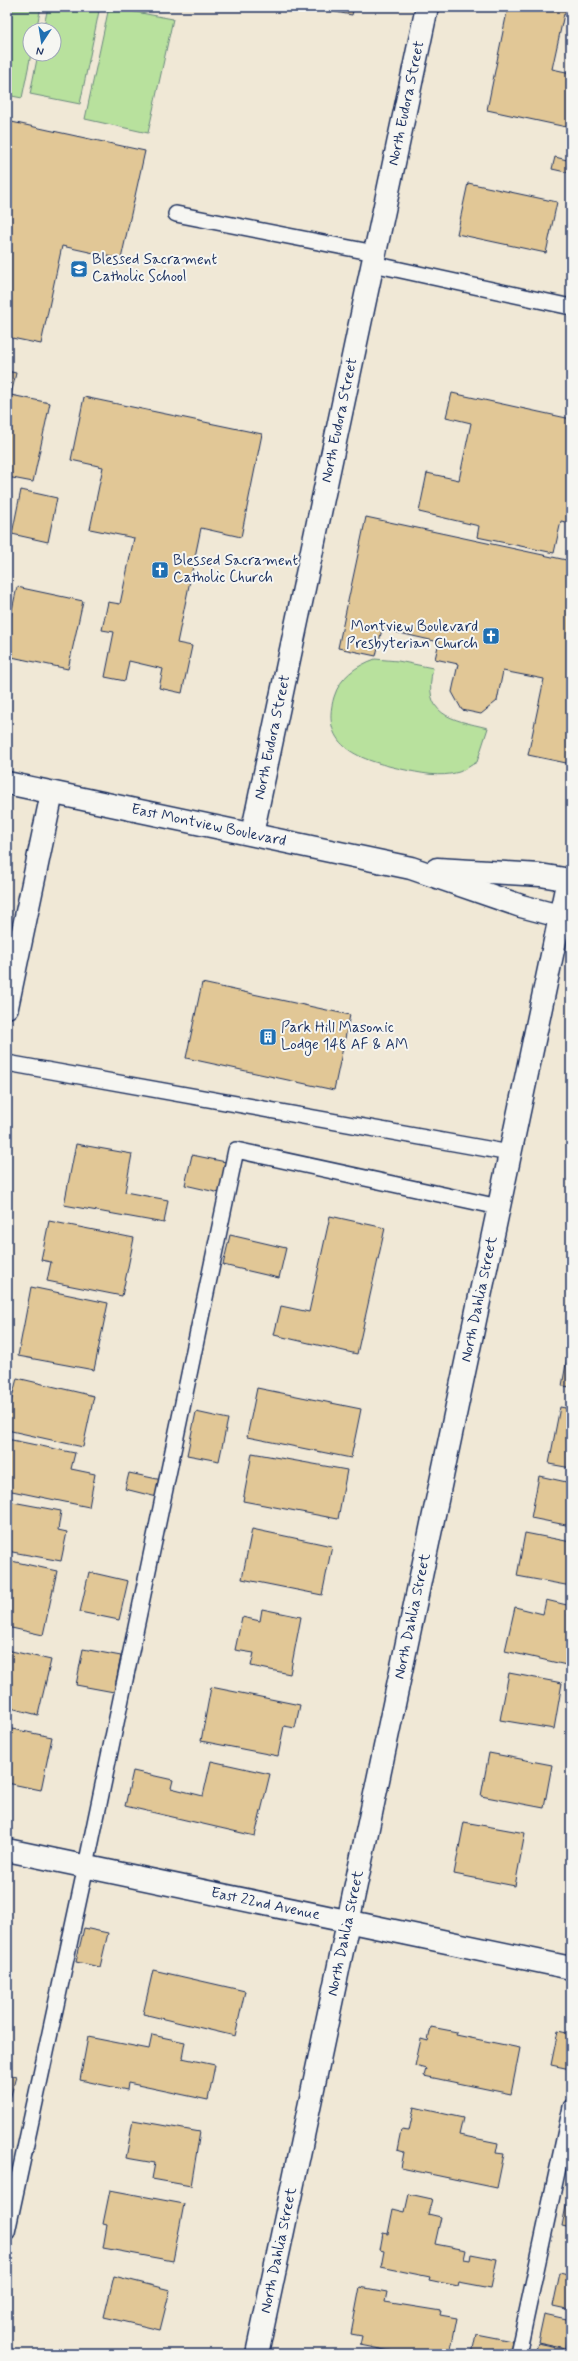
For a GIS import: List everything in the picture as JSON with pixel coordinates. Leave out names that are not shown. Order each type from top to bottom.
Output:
[{"type":"street","name":"North Eudora Street","points":[[252,834],[427,7]]},
{"type":"street","name":"East Montview Boulevard","points":[[7,783],[411,868],[521,906],[565,917]]},
{"type":"street","points":[[7,1007],[52,793]]},
{"type":"street","name":"East Montview Boulevard","points":[[411,868],[540,875],[569,879]]},
{"type":"street","name":"North Dahlia Street","points":[[257,2354],[510,1153],[565,917],[569,879]]},
{"type":"street","name":"East 22nd Avenue","points":[[7,1850],[348,1920],[571,1968]]},
{"type":"lane","points":[[176,214],[374,259],[571,307]]},
{"type":"lane","points":[[7,1063],[510,1153]]},
{"type":"lane","points":[[7,2232],[86,1866],[236,1150],[499,1207]]},
{"type":"lane","points":[[518,2354],[571,2107]]},
{"type":"green space","points":[[7,7],[41,7],[38,22],[22,22],[22,62],[29,62],[22,98],[7,95]]},
{"type":"green space","points":[[48,7],[76,7],[99,11],[80,104],[30,94],[36,62],[62,62],[62,22],[45,22]]},
{"type":"green space","points":[[109,7],[173,19],[148,133],[85,119]]},
{"type":"green space","points":[[375,659],[398,661],[433,668],[431,684],[432,696],[436,706],[442,713],[462,722],[488,728],[477,762],[452,774],[437,775],[423,773],[401,769],[359,756],[347,749],[338,740],[333,728],[331,714],[334,697],[337,690],[340,684],[350,673],[361,665]]},
{"type":"building","points":[[308,7],[354,7],[352,15]]},
{"type":"building","points":[[508,7],[571,7],[571,15],[564,14],[552,69],[571,73],[571,128],[487,110]]},
{"type":"building","points":[[7,121],[145,151],[121,259],[62,246],[41,344],[7,337]]},
{"type":"building","points":[[555,157],[571,161],[570,173],[552,169]]},
{"type":"building","points":[[468,183],[557,202],[546,253],[457,234]]},
{"type":"building","points":[[7,371],[16,373],[11,395],[50,403],[33,482],[7,477]]},
{"type":"building","points":[[452,393],[571,419],[571,523],[561,521],[554,553],[477,537],[479,526],[419,512],[427,473],[459,480],[471,423],[446,417]]},
{"type":"building","name":"Blessed Sacrament Catholic Church","points":[[84,397],[262,434],[241,537],[201,528],[177,643],[192,646],[182,693],[159,688],[163,669],[129,661],[125,681],[105,677],[114,632],[102,630],[108,602],[120,604],[134,538],[90,529],[103,467],[71,460]]},
{"type":"building","points":[[21,490],[57,498],[48,542],[12,534]]},
{"type":"building","name":"Montview Boulevard Presbyterian Church","points":[[366,517],[571,561],[571,764],[528,755],[544,679],[503,671],[497,701],[481,714],[462,710],[452,692],[458,664],[435,659],[439,642],[382,629],[376,656],[338,648]]},
{"type":"building","points":[[17,587],[83,601],[68,669],[7,656],[7,633]]},
{"type":"building","name":"Park Hill Masonic Lodge 148 AF & AM","points":[[202,983],[350,1015],[334,1090],[186,1058]]},
{"type":"building","points":[[76,1144],[132,1154],[125,1192],[168,1200],[164,1223],[64,1205]]},
{"type":"building","points":[[192,1155],[226,1162],[220,1193],[185,1185]]},
{"type":"building","points":[[330,1216],[385,1228],[357,1354],[274,1335],[281,1306],[309,1312]]},
{"type":"building","points":[[49,1221],[134,1238],[122,1296],[47,1281],[51,1262],[41,1260]]},
{"type":"building","points":[[230,1235],[286,1248],[279,1278],[223,1265]]},
{"type":"building","points":[[31,1287],[108,1303],[94,1370],[18,1356]]},
{"type":"building","points":[[571,1336],[571,1387],[562,1386]]},
{"type":"building","points":[[17,1378],[94,1396],[83,1447],[7,1430],[7,1418]]},
{"type":"building","points":[[257,1388],[361,1409],[351,1458],[247,1437]]},
{"type":"building","points":[[560,1407],[571,1409],[571,1468],[549,1464]]},
{"type":"building","points":[[196,1412],[228,1419],[219,1461],[187,1455]]},
{"type":"building","points":[[7,1439],[75,1453],[71,1469],[95,1474],[89,1507],[7,1490]]},
{"type":"building","points":[[252,1453],[347,1470],[338,1519],[243,1501]]},
{"type":"building","points":[[129,1473],[162,1480],[157,1497],[125,1489]]},
{"type":"building","points":[[539,1476],[571,1483],[571,1526],[531,1518]]},
{"type":"building","points":[[7,1501],[61,1511],[58,1530],[67,1532],[61,1561],[7,1551]]},
{"type":"building","points":[[252,1529],[332,1546],[322,1595],[242,1579]]},
{"type":"building","points":[[525,1533],[571,1542],[571,1586],[517,1576]]},
{"type":"building","points":[[7,1560],[57,1571],[43,1635],[7,1627]]},
{"type":"building","points":[[89,1572],[128,1581],[119,1620],[80,1612]]},
{"type":"building","points":[[546,1600],[571,1606],[568,1616],[571,1617],[571,1666],[505,1651],[515,1607],[543,1614]]},
{"type":"building","points":[[262,1609],[301,1617],[290,1674],[251,1666],[254,1653],[235,1650],[242,1617],[260,1621]]},
{"type":"building","points":[[83,1649],[121,1656],[114,1692],[76,1685]]},
{"type":"building","points":[[7,1650],[51,1660],[38,1715],[7,1707]]},
{"type":"building","points":[[509,1673],[562,1683],[554,1729],[500,1720]]},
{"type":"building","points":[[211,1687],[300,1705],[295,1728],[284,1726],[278,1756],[201,1741]]},
{"type":"building","points":[[7,1728],[52,1737],[41,1790],[7,1783]]},
{"type":"building","points":[[489,1753],[552,1765],[544,1808],[481,1796]]},
{"type":"building","points":[[211,1761],[270,1774],[255,1836],[125,1806],[133,1771],[173,1780],[171,1788],[203,1796]]},
{"type":"building","points":[[464,1822],[525,1833],[515,1886],[454,1874]]},
{"type":"building","points":[[84,1928],[108,1933],[100,1967],[76,1962]]},
{"type":"building","points":[[153,1970],[245,1991],[235,2036],[143,2014]]},
{"type":"building","points":[[431,2027],[457,2032],[456,2035],[520,2048],[511,2094],[424,2076],[426,2069],[415,2066],[421,2039],[428,2041]]},
{"type":"building","points":[[558,2031],[571,2034],[570,2069],[551,2065]]},
{"type":"building","points":[[152,2035],[185,2042],[182,2058],[215,2065],[208,2100],[128,2083],[127,2090],[80,2080],[88,2037],[149,2049]]},
{"type":"building","points":[[7,2074],[16,2076],[8,2107],[7,2106]]},
{"type":"building","points":[[414,2107],[463,2118],[459,2135],[498,2143],[496,2153],[504,2154],[497,2188],[401,2168],[404,2152],[397,2150],[401,2130],[409,2131]]},
{"type":"building","points":[[133,2120],[200,2132],[191,2186],[152,2179],[155,2163],[126,2158]]},
{"type":"building","points":[[110,2190],[184,2204],[173,2261],[103,2248],[107,2225],[103,2224]]},
{"type":"building","points":[[569,2191],[571,2191],[571,2228],[562,2226]]},
{"type":"building","points":[[409,2194],[432,2199],[428,2214],[441,2217],[435,2244],[466,2250],[464,2259],[470,2260],[471,2254],[497,2259],[491,2288],[459,2282],[458,2286],[429,2280],[430,2277],[381,2267],[384,2251],[380,2250],[383,2233],[388,2234],[393,2209],[405,2212]]},
{"type":"building","points":[[560,2273],[571,2276],[571,2310],[553,2306]]},
{"type":"building","points":[[114,2276],[170,2290],[160,2330],[104,2317]]},
{"type":"building","points":[[360,2287],[387,2292],[385,2302],[441,2311],[440,2315],[457,2318],[450,2354],[405,2354],[360,2345],[362,2336],[351,2334]]},
{"type":"building","points":[[544,2314],[571,2320],[566,2348],[538,2342]]},
{"type":"building","points":[[476,2334],[512,2341],[510,2354],[472,2354]]},
{"type":"building","points":[[538,2343],[571,2350],[571,2354],[535,2354]]},
{"type":"place","name":"Blessed Sacrament Catholic School","points":[[79,269]]},
{"type":"place","name":"Blessed Sacrament Catholic Church","points":[[160,570]]},
{"type":"place","name":"Montview Boulevard Presbyterian Church","points":[[491,636]]},
{"type":"place","name":"Park Hill Masonic Lodge 148 AF & AM","points":[[268,1037]]}]
